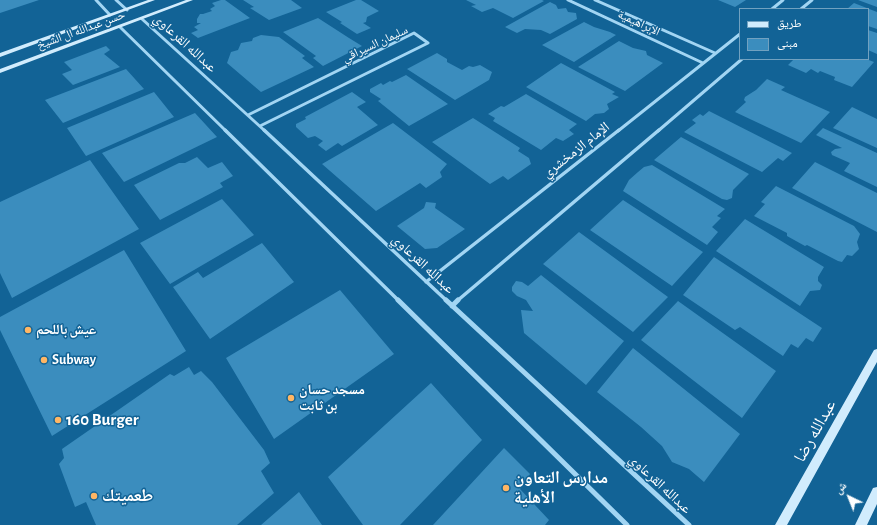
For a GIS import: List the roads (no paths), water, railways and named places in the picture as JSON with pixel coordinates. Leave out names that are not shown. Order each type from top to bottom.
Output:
[{"type":"street","points":[[96,0],[110,16]]},
{"type":"street","points":[[116,0],[127,10]]},
{"type":"street","name":"حسن عبدالله ال الشيخ","points":[[0,55],[153,0]]},
{"type":"street","name":"حسن عبدالله ال الشيخ","points":[[0,71],[191,0]]},
{"type":"street","name":"الإبراهيمية","points":[[568,0],[703,63]]},
{"type":"street","name":"الإبراهيمية","points":[[595,0],[715,53]]},
{"type":"street","points":[[773,8],[783,0]]},
{"type":"street","points":[[802,8],[812,0]]},
{"type":"street","name":"عبدالله القرعاوي","points":[[142,19],[260,126],[689,525]]},
{"type":"street","points":[[120,27],[627,525]]},
{"type":"street","name":"سليمان السيراقي","points":[[248,115],[414,33],[428,43],[260,126]]},
{"type":"street","name":"الإمام الزمخشري","points":[[426,282],[739,35]]},
{"type":"street","points":[[452,306],[741,60]]},
{"type":"street","name":"عبدالله رضا","points":[[781,525],[877,353]]},
{"type":"street","points":[[861,525],[877,492]]},
{"type":"place","name":"عيش باللحم","points":[[28,330]]},
{"type":"place","name":"Subway","points":[[44,360]]},
{"type":"place","name":"مسجد حسان بن ثابت","points":[[291,398]]},
{"type":"place","name":"160 Burger","points":[[58,420]]},
{"type":"place","name":"مدارس التعاون الأهلية","points":[[506,488]]},
{"type":"place","name":"طعميتك","points":[[94,496]]}]
